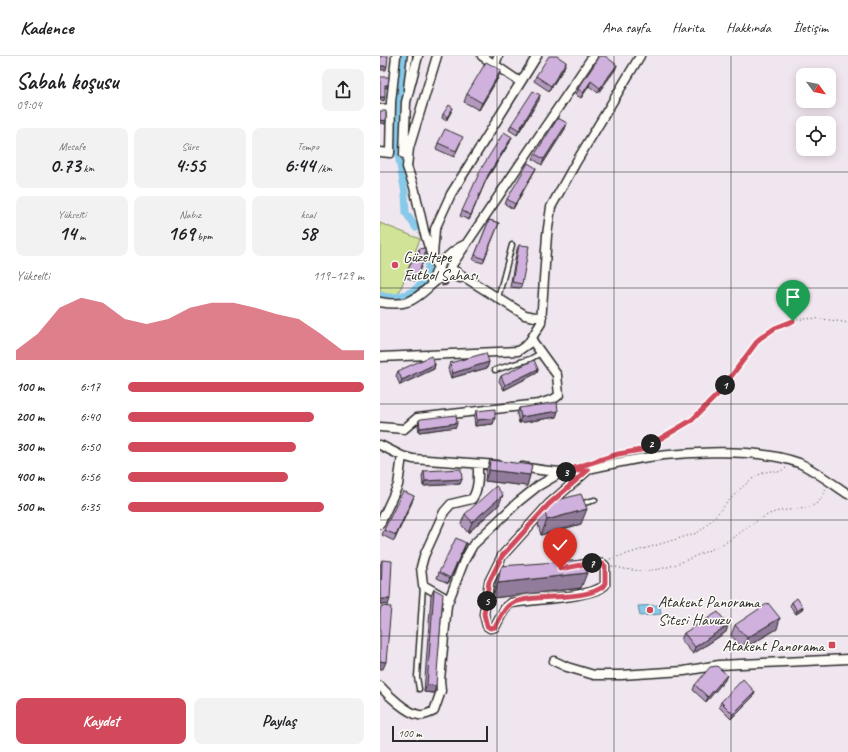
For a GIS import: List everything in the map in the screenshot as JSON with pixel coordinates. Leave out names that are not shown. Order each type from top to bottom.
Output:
[{"type":"street","points":[[380,152],[390,153],[391,108],[396,56]]},
{"type":"street","points":[[408,162],[404,153],[406,102],[418,56]]},
{"type":"street","points":[[437,263],[424,232],[414,187],[407,167],[409,148],[438,56]]},
{"type":"street","points":[[482,56],[520,82]]},
{"type":"street","points":[[498,56],[495,65],[504,72]]},
{"type":"street","points":[[431,284],[437,263],[435,229],[445,207],[537,56]]},
{"type":"street","points":[[380,302],[396,306],[408,303],[447,271],[593,56]]},
{"type":"street","points":[[380,357],[518,351],[528,344],[541,323],[547,235],[551,207],[640,56]]},
{"type":"street","points":[[380,109],[391,108]]},
{"type":"street","points":[[437,263],[467,243]]},
{"type":"street","points":[[437,263],[448,264],[447,271]]},
{"type":"street","points":[[447,271],[465,279],[525,315],[535,317],[542,316]]},
{"type":"street","points":[[380,427],[404,430],[417,418],[539,404],[554,399],[559,394],[557,375],[541,353],[533,337],[531,324],[525,315]]},
{"type":"street","points":[[380,445],[402,456],[562,472],[588,470],[622,462],[676,454],[745,453],[776,456],[796,462],[848,494]]},
{"type":"street","points":[[380,524],[398,485],[402,456]]},
{"type":"street","points":[[449,600],[423,585],[421,567],[424,556],[451,504],[472,499],[474,497],[476,491],[478,464]]},
{"type":"street","points":[[566,568],[592,563],[603,564],[605,566],[605,585],[601,588],[574,596],[530,600],[511,604],[505,608],[495,627],[490,628],[487,626],[484,614],[489,582],[502,556],[545,511],[588,470]]},
{"type":"street","points":[[380,686],[388,695],[418,715],[428,714],[434,711],[442,691],[440,680],[449,600],[464,561],[473,545],[518,502],[538,486],[562,472]]},
{"type":"street","points":[[554,661],[567,667],[594,675],[621,675],[684,671],[719,666],[848,659]]},
{"type":"lane","points":[[406,102],[406,76],[410,56]]},
{"type":"lane","points":[[498,298],[512,245]]},
{"type":"lane","points":[[495,370],[530,359],[541,353]]},
{"type":"lane","points":[[572,505],[595,500]]},
{"type":"lane","points":[[419,689],[417,677],[423,585]]},
{"type":"path","points":[[631,453],[641,450],[692,420],[718,394],[759,339],[775,328],[793,321],[806,319],[848,323]]},
{"type":"path","points":[[609,561],[611,558],[656,547],[680,537],[688,537],[697,534],[705,528],[722,507],[750,480],[771,470],[779,472],[796,462]]},
{"type":"path","points":[[609,564],[628,570],[652,571],[668,569],[726,542],[772,513],[805,509],[818,502],[824,496],[825,480]]},
{"type":"green space","name":"Güzeltepe Futbol Sahası","points":[[380,223],[420,239],[397,298],[380,292]]},
{"type":"water","name":"Atakent Panorama Sitesi Havuzu","points":[[660,605],[661,614],[640,616],[638,606]]},
{"type":"building","points":[[380,56],[388,56],[387,66],[380,66]]},
{"type":"building","points":[[549,56],[557,56],[566,62],[551,86],[536,76]]},
{"type":"building","points":[[600,56],[605,56],[617,65],[600,88],[591,81],[583,93],[578,89]]},
{"type":"building","points":[[486,62],[501,70],[482,103],[467,94]]},
{"type":"building","points":[[380,77],[389,77],[388,85],[385,85],[385,97],[380,97]]},
{"type":"building","points":[[533,91],[540,95],[519,130],[511,125]]},
{"type":"building","points":[[449,105],[453,108],[447,117],[443,114]]},
{"type":"building","points":[[380,111],[386,111],[386,121],[380,120]]},
{"type":"building","points":[[558,118],[567,123],[544,159],[535,154]]},
{"type":"building","points":[[445,129],[463,137],[456,151],[438,143]]},
{"type":"building","points":[[504,132],[512,137],[488,175],[471,215],[462,211],[481,169]]},
{"type":"building","points":[[528,163],[536,168],[515,204],[507,199]]},
{"type":"building","points":[[489,220],[499,223],[484,259],[475,255]]},
{"type":"building","points":[[519,245],[529,246],[522,284],[512,282]]},
{"type":"building","points":[[425,248],[425,257],[417,276],[407,272],[415,254],[420,256],[419,249]]},
{"type":"building","points":[[447,278],[448,283],[442,285],[442,282]]},
{"type":"building","points":[[486,353],[489,362],[453,373],[450,363]]},
{"type":"building","points":[[431,356],[435,364],[402,380],[398,371]]},
{"type":"building","points":[[534,360],[538,369],[505,385],[501,376]]},
{"type":"building","points":[[557,402],[558,411],[521,417],[519,408]]},
{"type":"building","points":[[495,409],[495,418],[477,420],[476,411]]},
{"type":"building","points":[[456,415],[457,423],[420,428],[419,420],[421,419]]},
{"type":"building","points":[[490,460],[532,465],[530,475],[489,470]]},
{"type":"building","points":[[461,469],[462,479],[425,481],[424,471]]},
{"type":"building","points":[[496,486],[503,495],[472,522],[465,514]]},
{"type":"building","points":[[403,491],[414,496],[396,535],[384,530]]},
{"type":"building","points":[[581,494],[587,509],[547,520],[544,509],[550,502]]},
{"type":"building","points":[[456,538],[466,543],[450,578],[439,572]]},
{"type":"building","points":[[382,560],[392,561],[390,599],[381,599]]},
{"type":"building","points":[[584,560],[587,573],[498,583],[501,566]]},
{"type":"building","points":[[434,589],[443,594],[436,686],[427,685]]},
{"type":"building","points":[[797,598],[803,607],[797,611],[792,602]]},
{"type":"building","points":[[768,603],[780,618],[747,638],[735,625]]},
{"type":"building","points":[[381,606],[391,607],[386,662],[380,661]]},
{"type":"building","points":[[718,612],[728,625],[695,647],[684,633]]},
{"type":"building","points":[[717,666],[727,675],[708,697],[695,685],[710,667]]},
{"type":"building","points":[[743,679],[755,692],[733,714],[721,702]]},
{"type":"waterway","points":[[403,56],[397,127],[397,149],[405,193],[406,213],[416,228]]},
{"type":"waterway","points":[[380,295],[386,297],[399,296],[418,287],[427,273],[427,251]]},
{"type":"place","name":"Güzeltepe Futbol Sahası","points":[[395,265]]},
{"type":"place","name":"Atakent Panorama Sitesi Havuzu","points":[[650,610]]},
{"type":"place","name":"Atakent Panorama","points":[[832,645]]},
{"type":"route","points":[[560,569],[592,563],[603,564],[605,566],[605,585],[601,588],[574,596],[530,600],[511,604],[505,608],[502,618],[495,627],[490,628],[487,626],[484,614],[489,582],[502,556],[513,542],[549,504],[588,470],[562,472],[618,454],[631,453],[641,450],[681,428],[704,410],[718,394],[759,339],[775,328],[793,321]]}]
